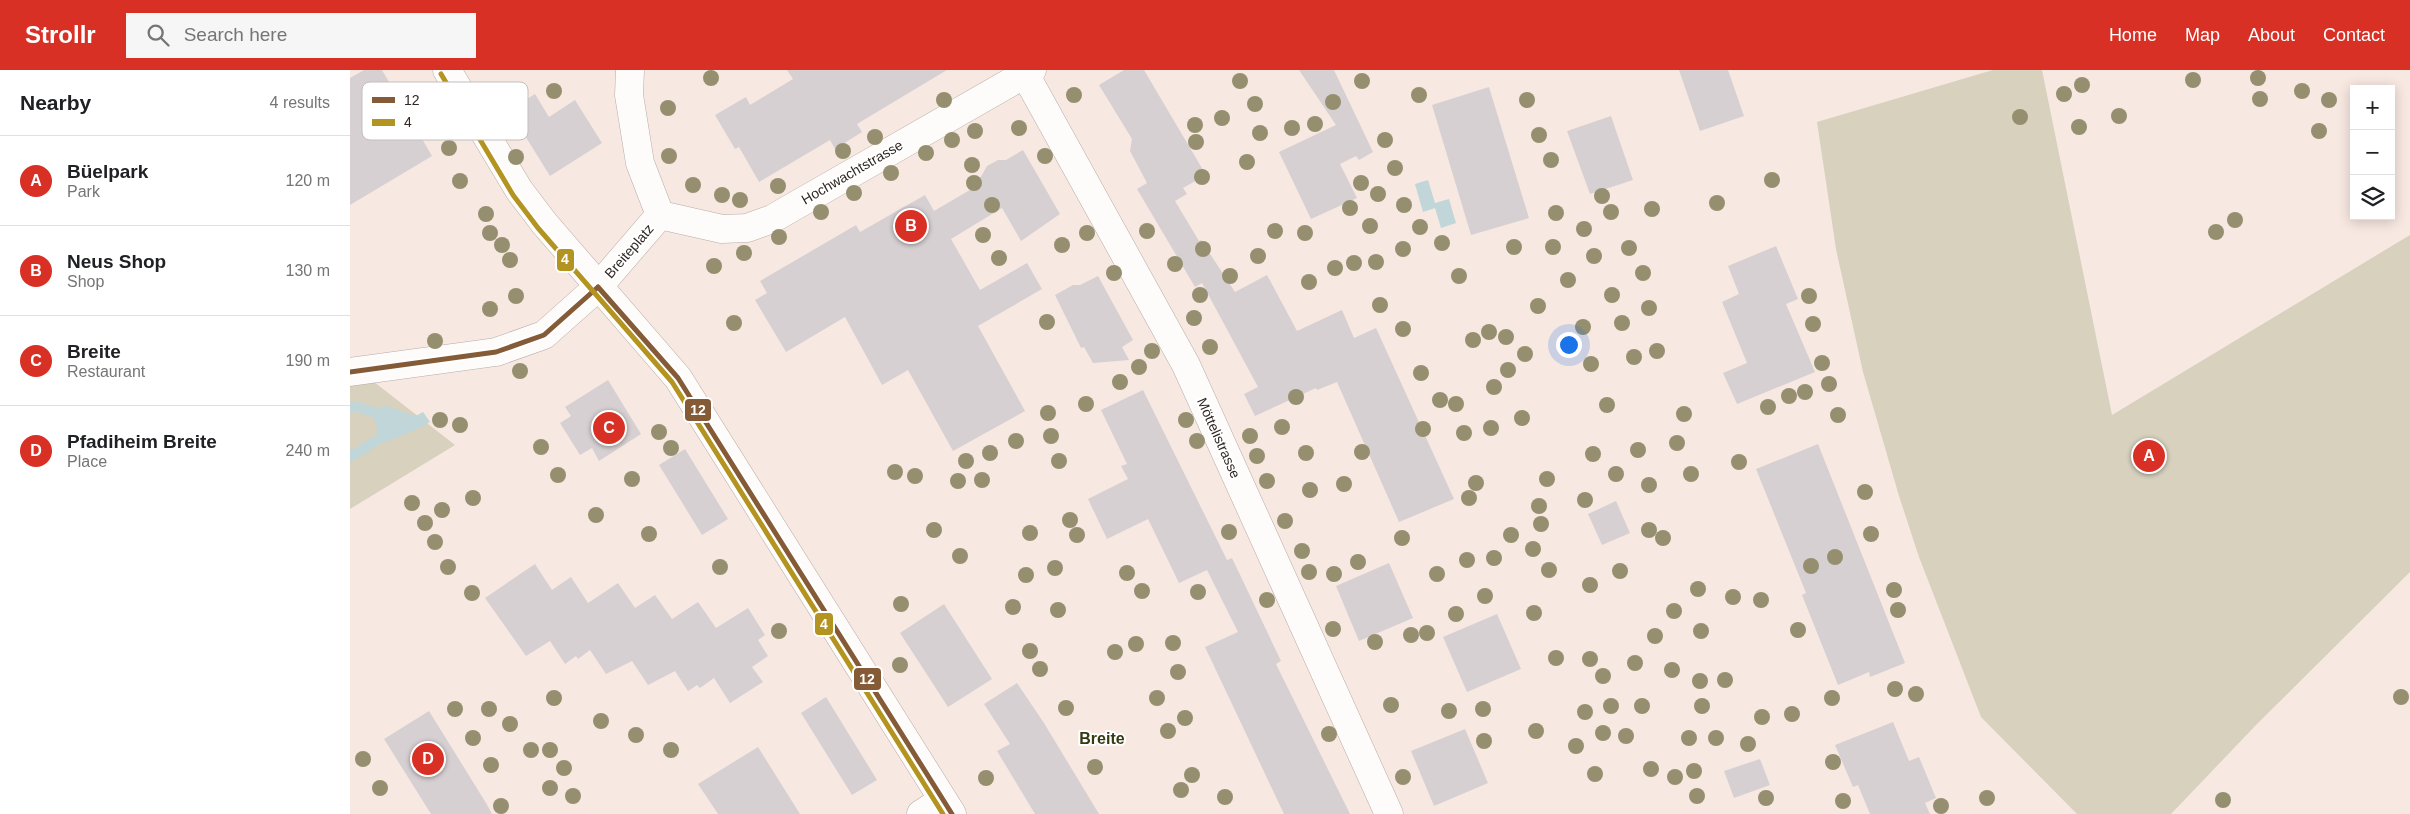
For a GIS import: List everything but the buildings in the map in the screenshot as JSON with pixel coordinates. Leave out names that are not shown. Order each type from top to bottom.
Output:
[{"type":"street","points":[[447,70],[454,82]]},
{"type":"street","points":[[630,70],[629,95],[640,163],[660,215]]},
{"type":"street","name":"Hochwachtstrasse","points":[[660,215],[722,229],[747,228],[772,219],[1028,72]]},
{"type":"street","name":"Möttelistrasse","points":[[1028,72],[1186,365],[1388,814]]},
{"type":"street","points":[[489,140],[519,190],[544,223],[678,378],[948,807],[921,814]]},
{"type":"street","name":"Breiteplatz","points":[[350,372],[496,352],[544,335],[598,287],[660,215]]},
{"type":"shaded area","points":[[1993,70],[2042,70],[2112,415],[2410,235],[2410,572],[2256,725],[2171,814],[2077,814],[1981,717],[1919,557],[1863,372],[1836,249],[1817,122]]},
{"type":"shaded area","points":[[1428,180],[1435,203],[1449,199],[1456,223],[1441,228],[1435,208],[1423,212],[1415,184]]},
{"type":"shaded area","points":[[360,371],[455,445],[350,509],[350,372]]},
{"type":"shaded area","points":[[386,406],[416,416],[423,412],[430,422],[385,443],[379,439],[373,409]]},
{"type":"waterway","points":[[350,408],[358,407],[373,412]]},
{"type":"waterway","points":[[350,457],[379,439]]},
{"type":"transit line","name":"4","points":[[441,74],[446,82]]},
{"type":"transit line","name":"4","points":[[480,140],[513,195],[538,228],[672,382],[943,814]]},
{"type":"transit line","name":"12","points":[[598,287],[678,378],[952,814]]},
{"type":"transit line","name":"12","points":[[350,372],[496,352],[544,335],[598,287]]},
{"type":"place","name":"Neus Shop","points":[[911,226]]},
{"type":"place","name":"Breite","points":[[609,428]]},
{"type":"place","name":"Büelpark","points":[[2149,456]]},
{"type":"place","name":"Pfadiheim Breite","points":[[428,759]]},
{"type":"district","name":"Breite","points":[[1102,738]]}]
